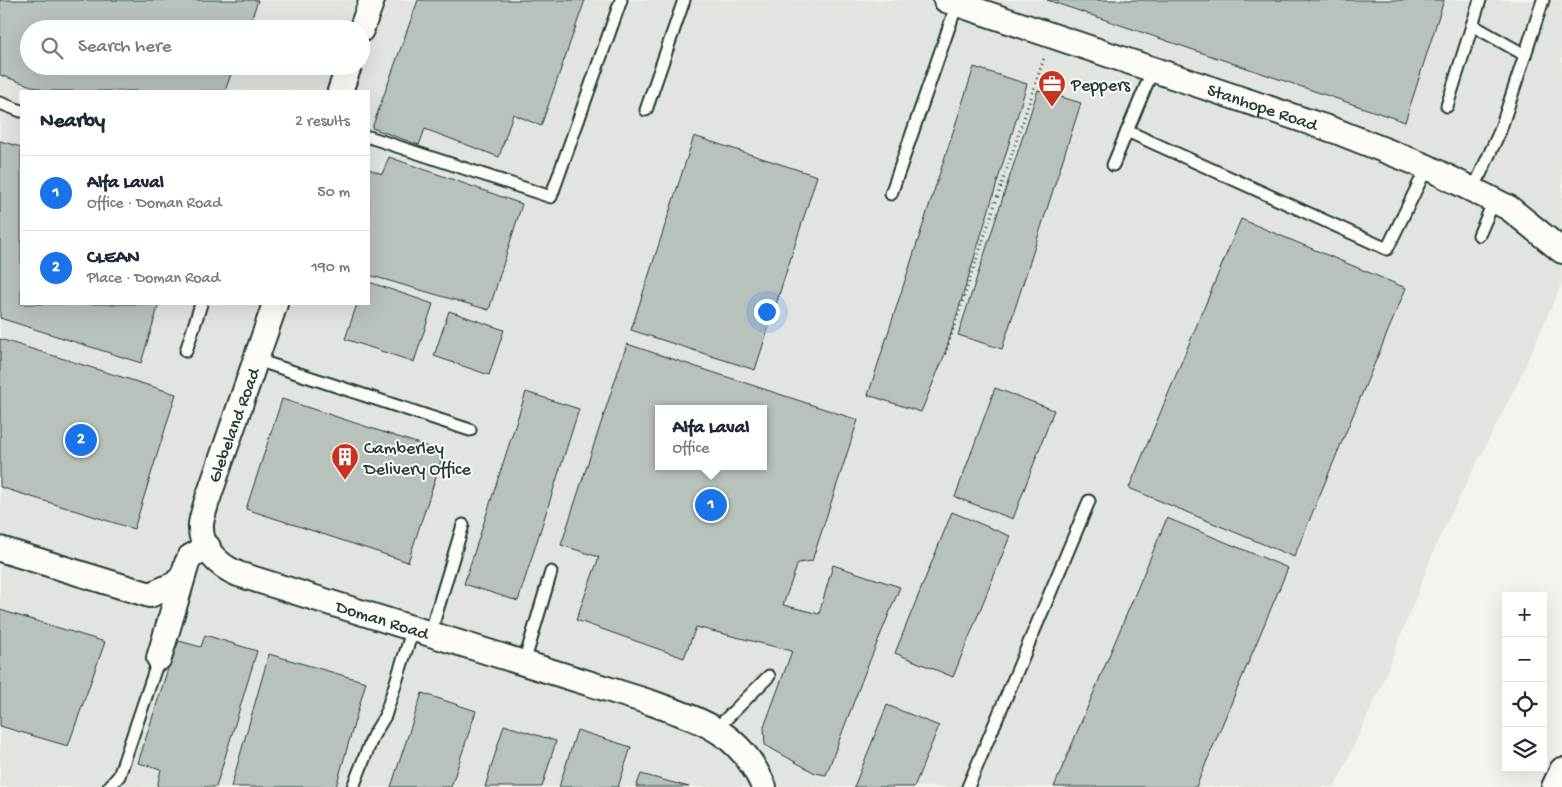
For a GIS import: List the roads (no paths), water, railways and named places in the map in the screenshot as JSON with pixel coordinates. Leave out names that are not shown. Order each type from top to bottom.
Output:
[{"type":"street","points":[[365,20],[372,0]]},
{"type":"street","name":"Stanhope Road","points":[[951,2],[1336,131],[1427,167],[1509,208],[1562,250]]},
{"type":"street","points":[[340,90],[346,75]]},
{"type":"street","name":"Glebeland Road","points":[[208,547],[201,524],[207,501],[275,305]]},
{"type":"street","points":[[159,658],[182,577],[190,557],[208,547]]},
{"type":"street","name":"Doman Road","points":[[208,547],[216,561],[238,574],[649,702],[701,720],[730,738],[748,756],[764,787]]},
{"type":"street","points":[[0,549],[150,595],[175,584],[182,577]]},
{"type":"street","points":[[1554,787],[1562,770]]},
{"type":"lane","points":[[370,137],[550,197],[621,0]]},
{"type":"lane","points":[[646,110],[684,0]]},
{"type":"lane","points":[[1447,106],[1480,0]]},
{"type":"lane","points":[[1472,190],[1500,131],[1543,0]]},
{"type":"lane","points":[[891,194],[951,2]]},
{"type":"lane","points":[[1472,25],[1525,55]]},
{"type":"lane","points":[[1114,165],[1152,69]]},
{"type":"lane","points":[[0,103],[20,111]]},
{"type":"lane","points":[[1127,131],[1387,249],[1427,167]]},
{"type":"lane","points":[[1479,235],[1494,201]]},
{"type":"lane","points":[[186,351],[201,305]]},
{"type":"lane","points":[[257,360],[470,430]]},
{"type":"lane","points":[[968,787],[1089,501]]},
{"type":"lane","points":[[353,787],[373,736],[385,716],[421,632],[463,525]]},
{"type":"lane","points":[[524,664],[551,572]]},
{"type":"lane","points":[[109,787],[119,776],[159,658]]},
{"type":"lane","points":[[716,729],[769,676]]},
{"type":"place","name":"Peppers","points":[[1052,108]]},
{"type":"place","name":"CLEAN","points":[[81,440]]},
{"type":"place","name":"Camberley Delivery Office","points":[[345,481]]},
{"type":"place","name":"Alfa Laval","points":[[711,505]]}]
